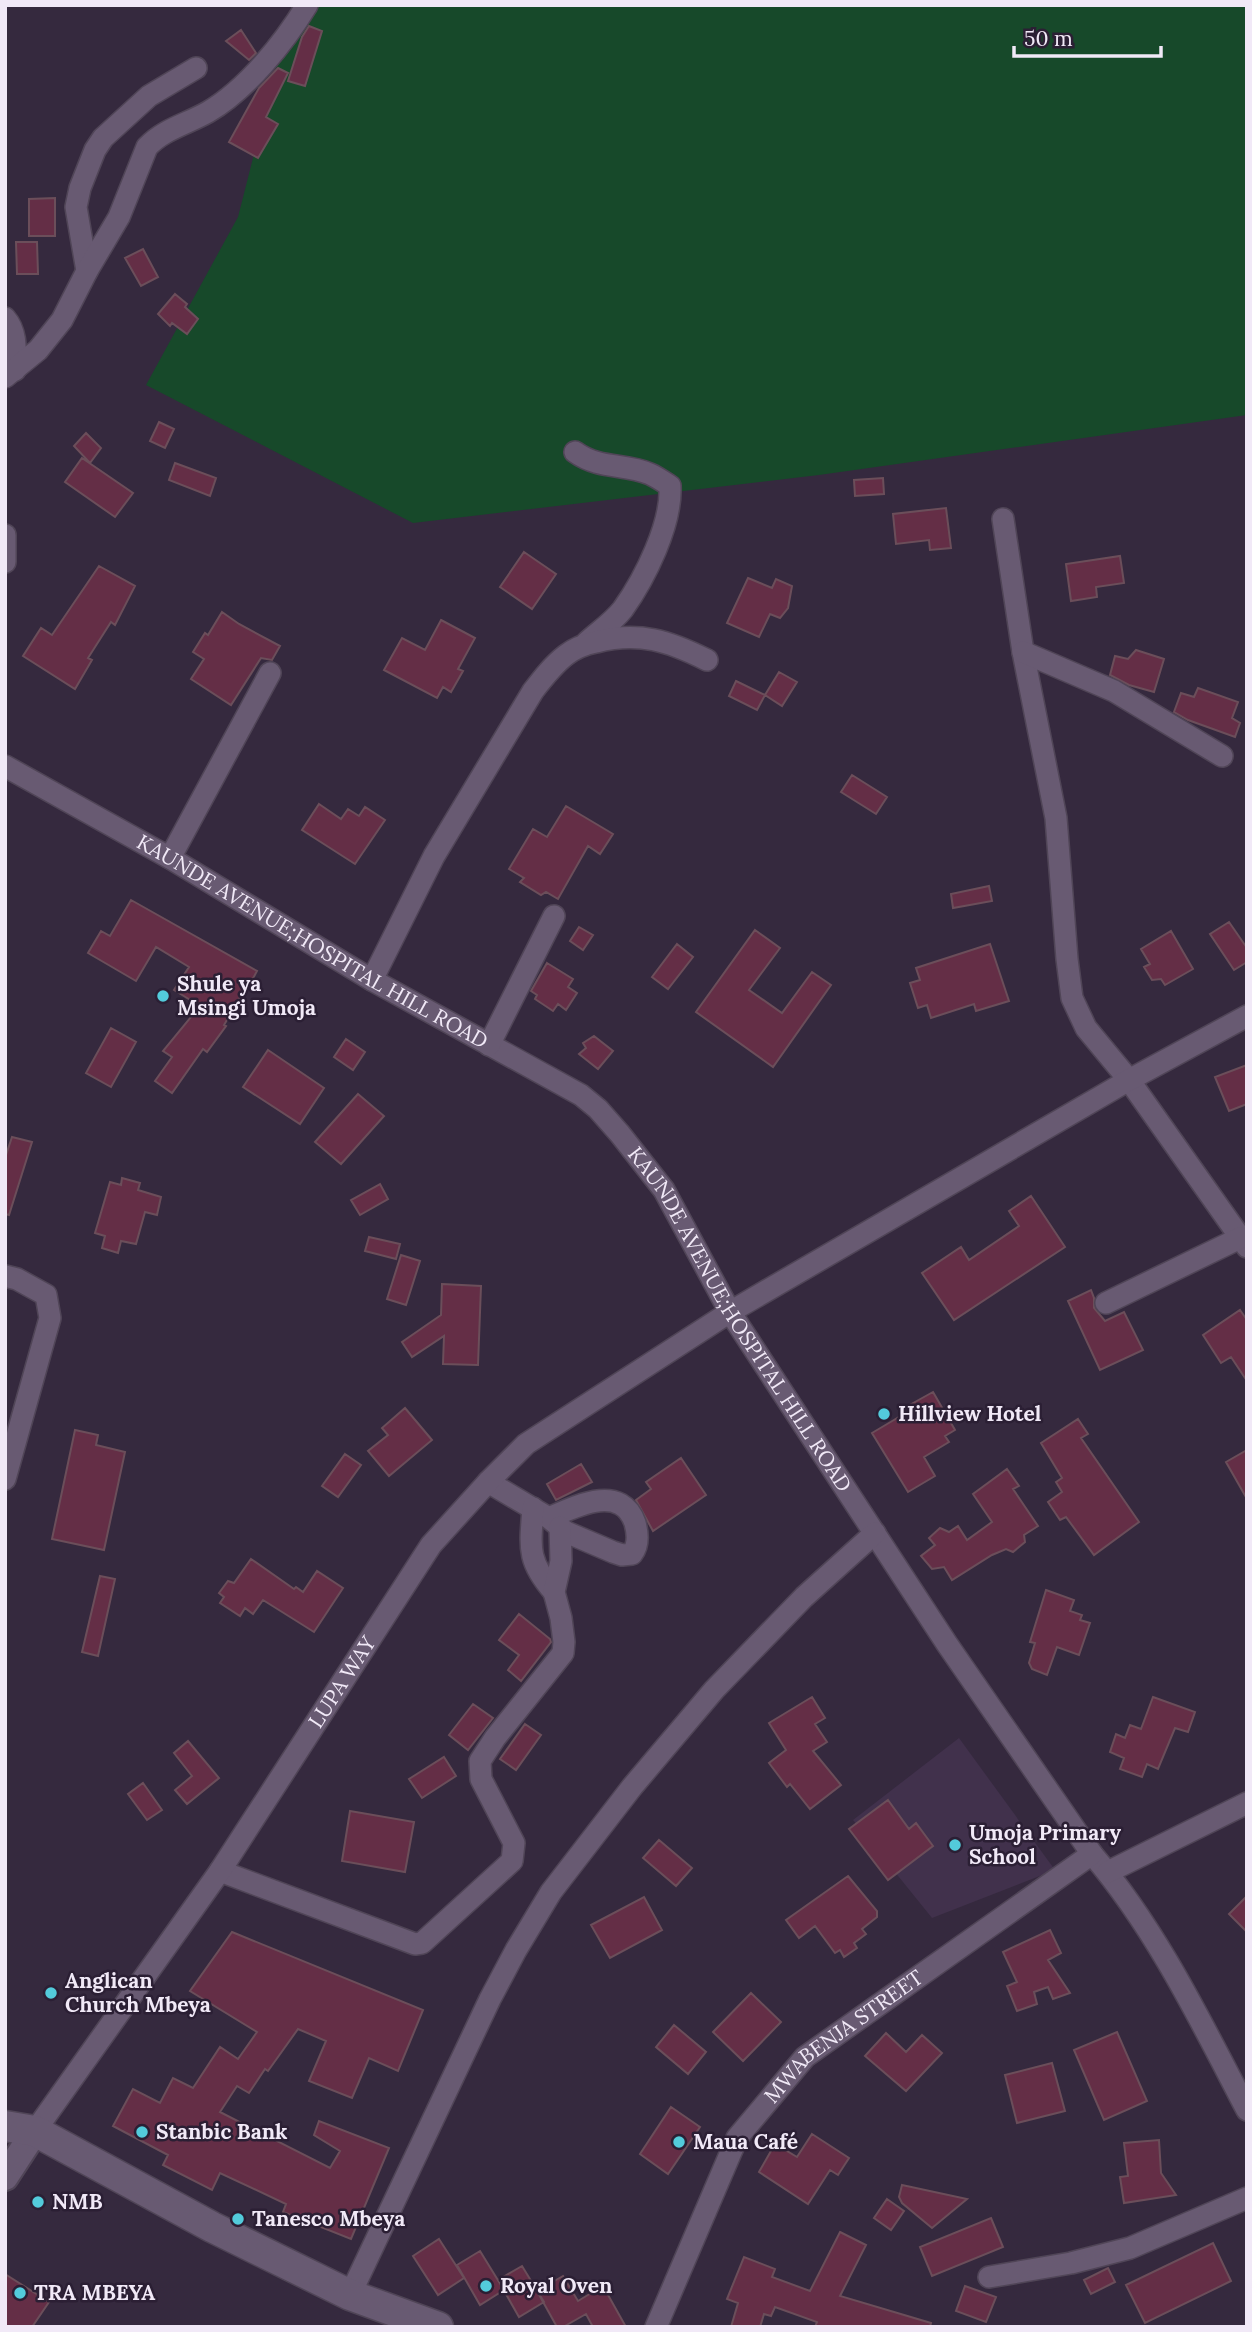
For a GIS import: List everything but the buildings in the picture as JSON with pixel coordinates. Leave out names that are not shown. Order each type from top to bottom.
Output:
[{"type":"main road","points":[[5,2126],[35,2131],[212,2227],[350,2295],[438,2327]]},
{"type":"street","points":[[10,373],[38,350],[55,331],[119,217],[148,147],[156,138],[225,101],[273,54],[307,5]]},
{"type":"street","points":[[87,271],[76,207],[80,188],[95,150],[103,138],[149,96],[196,68]]},
{"type":"street","points":[[5,318],[15,337],[10,373]]},
{"type":"street","points":[[575,452],[587,461],[649,473],[670,486],[670,498],[656,546],[639,583],[621,611],[585,645]]},
{"type":"street","points":[[1003,519],[1023,652],[1056,818],[1072,998],[1086,1028],[1129,1080],[1243,1242],[1106,1303]]},
{"type":"street","points":[[5,535],[5,562]]},
{"type":"street","points":[[372,980],[434,856],[533,691],[552,667],[568,653],[585,645],[619,636],[638,636],[675,644],[707,660]]},
{"type":"street","points":[[1023,652],[1114,691],[1222,756]]},
{"type":"street","points":[[170,858],[270,673]]},
{"type":"street","name":"KAUNDE AVENUE;HOSPITAL HILL ROAD","points":[[5,766],[170,858],[372,980],[581,1095],[605,1117],[664,1190],[730,1312],[947,1644],[1092,1854],[1108,1872],[1172,1968],[1247,2110]]},
{"type":"street","points":[[489,1045],[554,916]]},
{"type":"street","name":"LUPA WAY","points":[[35,2131],[220,1871],[431,1545],[526,1444],[730,1312],[1129,1080],[1247,1016]]},
{"type":"street","points":[[5,1276],[17,1279],[46,1295],[50,1318],[5,1479]]},
{"type":"street","points":[[488,1482],[547,1518],[561,1561],[554,1592]]},
{"type":"street","points":[[220,1871],[405,1941],[422,1943],[512,1861],[514,1843],[481,1779],[480,1761],[495,1738],[563,1653],[561,1618],[554,1592],[540,1576],[532,1559],[547,1518]]},
{"type":"street","points":[[350,2295],[490,1999],[551,1892],[632,1787],[714,1690],[804,1597],[875,1533]]},
{"type":"street","points":[[1108,1872],[1247,1803]]},
{"type":"street","name":"MWABENJA STREET","points":[[656,2327],[737,2138],[805,2057],[1092,1854]]},
{"type":"street","points":[[5,2177],[35,2131]]},
{"type":"street","points":[[989,2277],[1071,2263],[1130,2248],[1247,2198]]},
{"type":"shaded area","name":"Umoja Primary School","points":[[959,1738],[1055,1870],[932,1918],[853,1820]]},
{"type":"green space","points":[[292,5],[1247,5],[1247,415],[819,475],[413,523],[146,385],[238,217]]},
{"type":"place","name":"Shule ya Msingi Umoja","points":[[163,996]]},
{"type":"place","name":"Hillview Hotel","points":[[884,1414]]},
{"type":"place","name":"Umoja Primary School","points":[[955,1845]]},
{"type":"place","name":"Anglican Church Mbeya","points":[[51,1993]]},
{"type":"place","name":"Stanbic Bank","points":[[142,2132]]},
{"type":"place","name":"Maua Café","points":[[679,2142]]},
{"type":"place","name":"NMB","points":[[38,2202]]},
{"type":"place","name":"Tanesco Mbeya","points":[[238,2219]]},
{"type":"place","name":"Royal Oven","points":[[486,2286]]},
{"type":"place","name":"TRA MBEYA","points":[[20,2293]]}]
